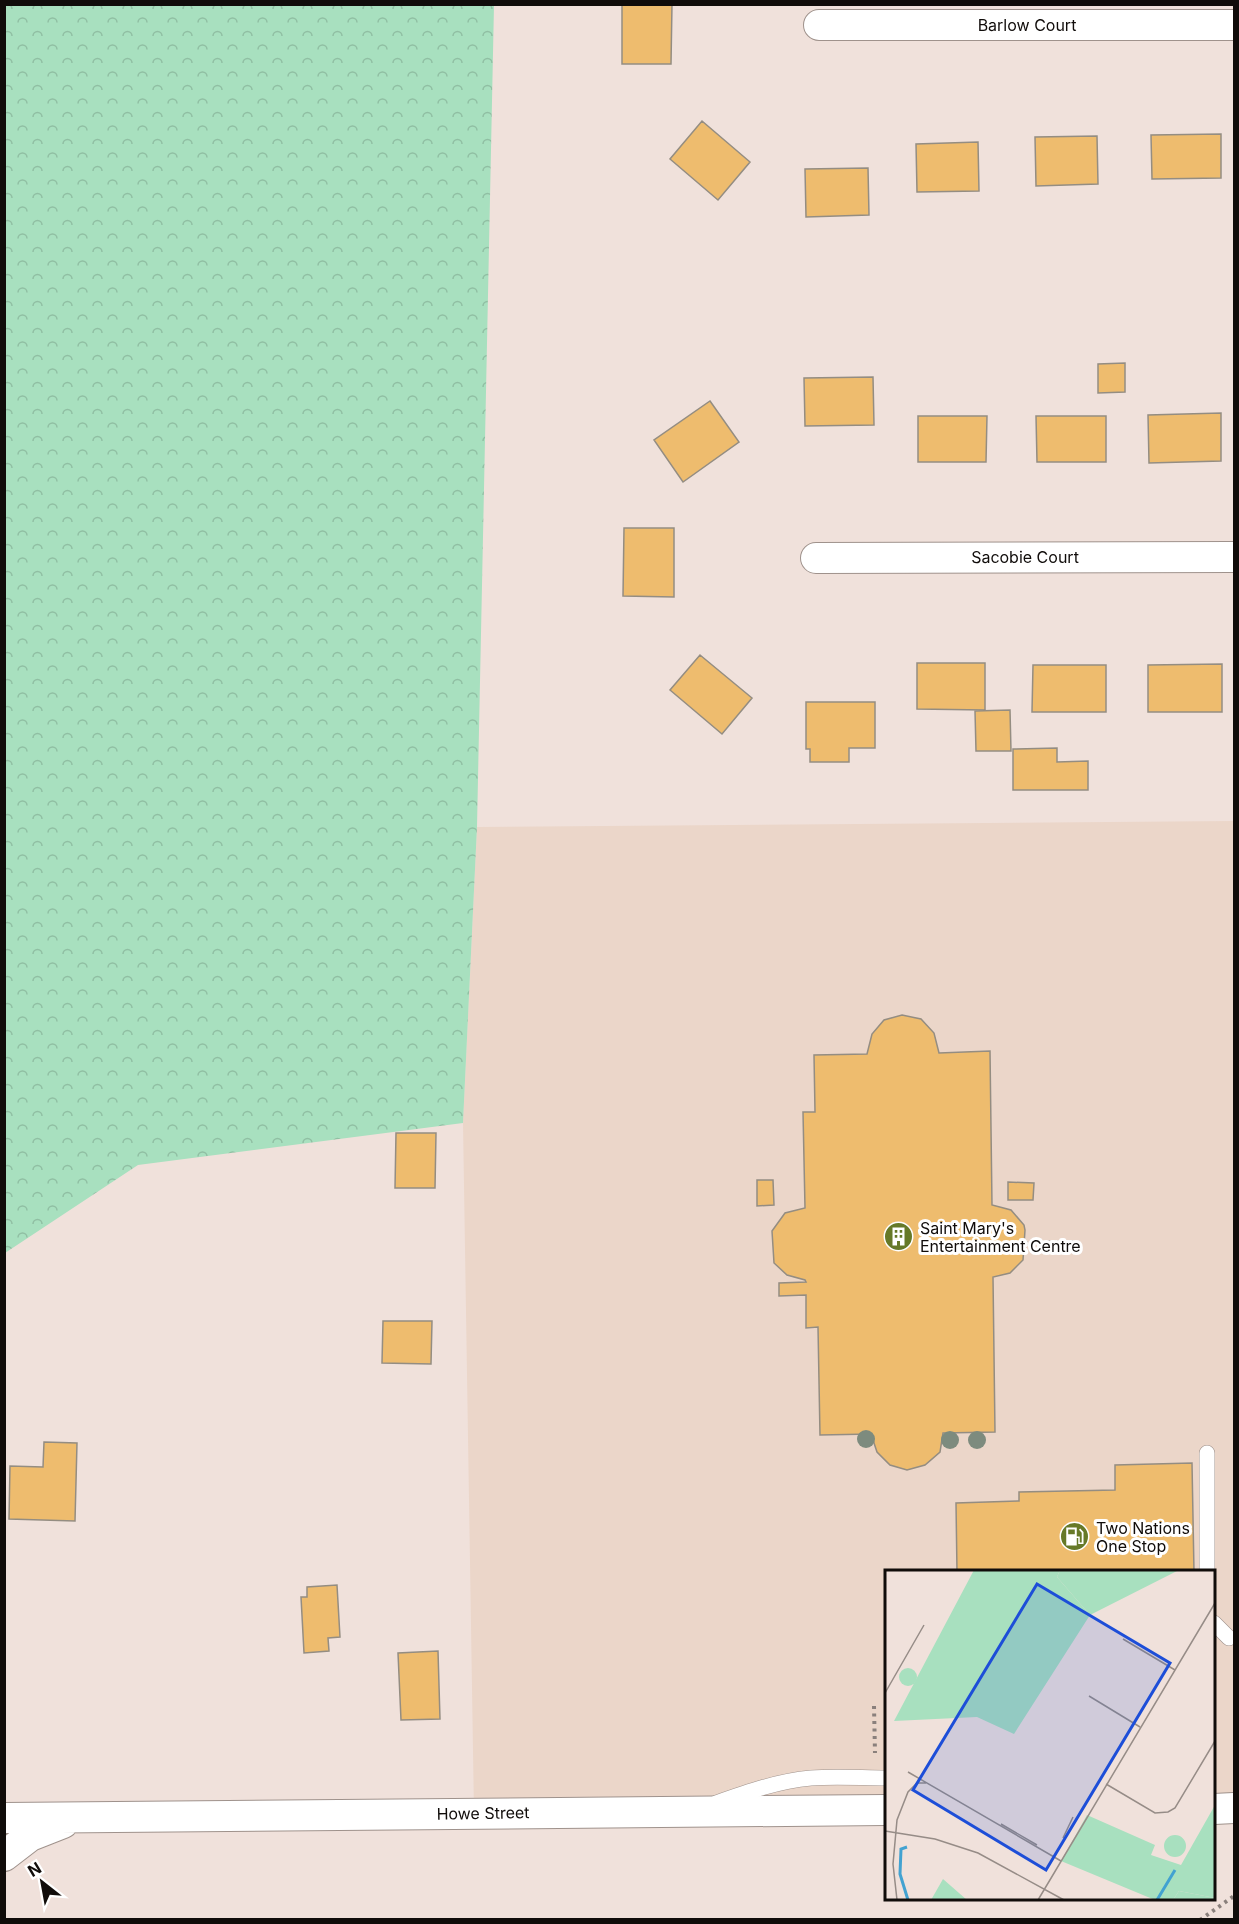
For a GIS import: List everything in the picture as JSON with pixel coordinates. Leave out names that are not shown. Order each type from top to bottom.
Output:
[{"type":"street","name":"Barlow Court","points":[[819,25],[1234,26]]},
{"type":"street","name":"Sacobie Court","points":[[816,558],[1234,557]]},
{"type":"street","points":[[1215,1809],[1234,1808]]},
{"type":"street","name":"Howe Street","points":[[4,1818],[885,1810]]},
{"type":"street","name":"Howe Street","points":[[4,1856],[30,1836],[80,1816]]},
{"type":"lane","points":[[1207,1453],[1207,1570]]},
{"type":"lane","points":[[1215,1624],[1229,1638]]},
{"type":"lane","points":[[695,1811],[780,1783],[812,1778],[885,1778]]},
{"type":"path","points":[[1025,1243],[1074,1242]]},
{"type":"path","points":[[874,1706],[875,1750]]},
{"type":"path","points":[[1200,1920],[1234,1896]]},
{"type":"shaded area","points":[[1234,821],[1234,1808],[1215,1809],[1215,1570],[885,1570],[885,1810],[474,1813],[463,1123],[477,827]]},
{"type":"green space","points":[[5,4],[494,5],[477,827],[463,1123],[138,1165],[5,1253]]},
{"type":"building","points":[[622,4],[672,4],[671,64],[622,64]]},
{"type":"building","points":[[702,121],[750,162],[718,200],[670,159]]},
{"type":"building","points":[[1221,134],[1221,178],[1152,179],[1151,135]]},
{"type":"building","points":[[1097,136],[1098,184],[1036,186],[1035,137]]},
{"type":"building","points":[[978,142],[979,191],[917,192],[916,144]]},
{"type":"building","points":[[868,168],[869,215],[806,217],[805,169]]},
{"type":"building","points":[[1125,363],[1125,392],[1098,393],[1098,364]]},
{"type":"building","points":[[873,377],[874,425],[805,426],[804,378]]},
{"type":"building","points":[[710,401],[739,442],[683,482],[654,440]]},
{"type":"building","points":[[1221,413],[1221,461],[1149,463],[1148,415]]},
{"type":"building","points":[[918,416],[987,416],[986,462],[918,462]]},
{"type":"building","points":[[1036,416],[1106,416],[1106,462],[1037,462]]},
{"type":"building","points":[[624,528],[674,528],[674,597],[623,596]]},
{"type":"building","points":[[700,655],[752,698],[722,734],[670,690]]},
{"type":"building","points":[[917,663],[985,663],[985,710],[917,709]]},
{"type":"building","points":[[1222,664],[1222,712],[1148,712],[1148,665]]},
{"type":"building","points":[[1033,665],[1106,665],[1106,712],[1032,712]]},
{"type":"building","points":[[806,702],[875,702],[875,748],[849,748],[849,762],[810,762],[810,749],[806,749]]},
{"type":"building","points":[[1010,710],[1011,751],[976,751],[975,711]]},
{"type":"building","points":[[1057,748],[1057,762],[1088,761],[1088,790],[1013,790],[1013,749]]},
{"type":"building","name":"Saint Mary's Entertainment Centre","points":[[902,1015],[921,1019],[934,1033],[939,1053],[990,1051],[992,1205],[1011,1210],[1024,1225],[1025,1230],[1023,1260],[1010,1273],[993,1277],[995,1432],[943,1433],[940,1452],[925,1465],[907,1470],[890,1465],[877,1452],[871,1434],[820,1435],[818,1327],[806,1328],[806,1295],[779,1296],[779,1283],[806,1282],[787,1275],[774,1263],[772,1231],[785,1213],[805,1208],[803,1112],[815,1112],[814,1055],[867,1054],[872,1034],[884,1020]]},
{"type":"building","points":[[396,1133],[436,1133],[435,1188],[395,1188]]},
{"type":"building","points":[[757,1180],[773,1180],[774,1205],[757,1206]]},
{"type":"building","points":[[1008,1182],[1034,1183],[1033,1200],[1008,1200]]},
{"type":"building","points":[[383,1321],[432,1321],[431,1364],[382,1363]]},
{"type":"building","points":[[44,1442],[77,1443],[75,1521],[9,1519],[10,1466],[43,1467]]},
{"type":"building","name":"Two Nations One Stop","points":[[1192,1463],[1194,1570],[957,1570],[956,1503],[1019,1501],[1019,1492],[1115,1490],[1115,1465]]},
{"type":"building","points":[[337,1585],[340,1637],[328,1638],[329,1651],[304,1653],[301,1597],[307,1597],[307,1587]]},
{"type":"building","points":[[438,1651],[440,1719],[401,1720],[398,1653]]},
{"type":"place","name":"Saint Mary's Entertainment Centre","points":[[899,1237]]},
{"type":"place","name":"Two Nations One Stop","points":[[1075,1537]]}]
